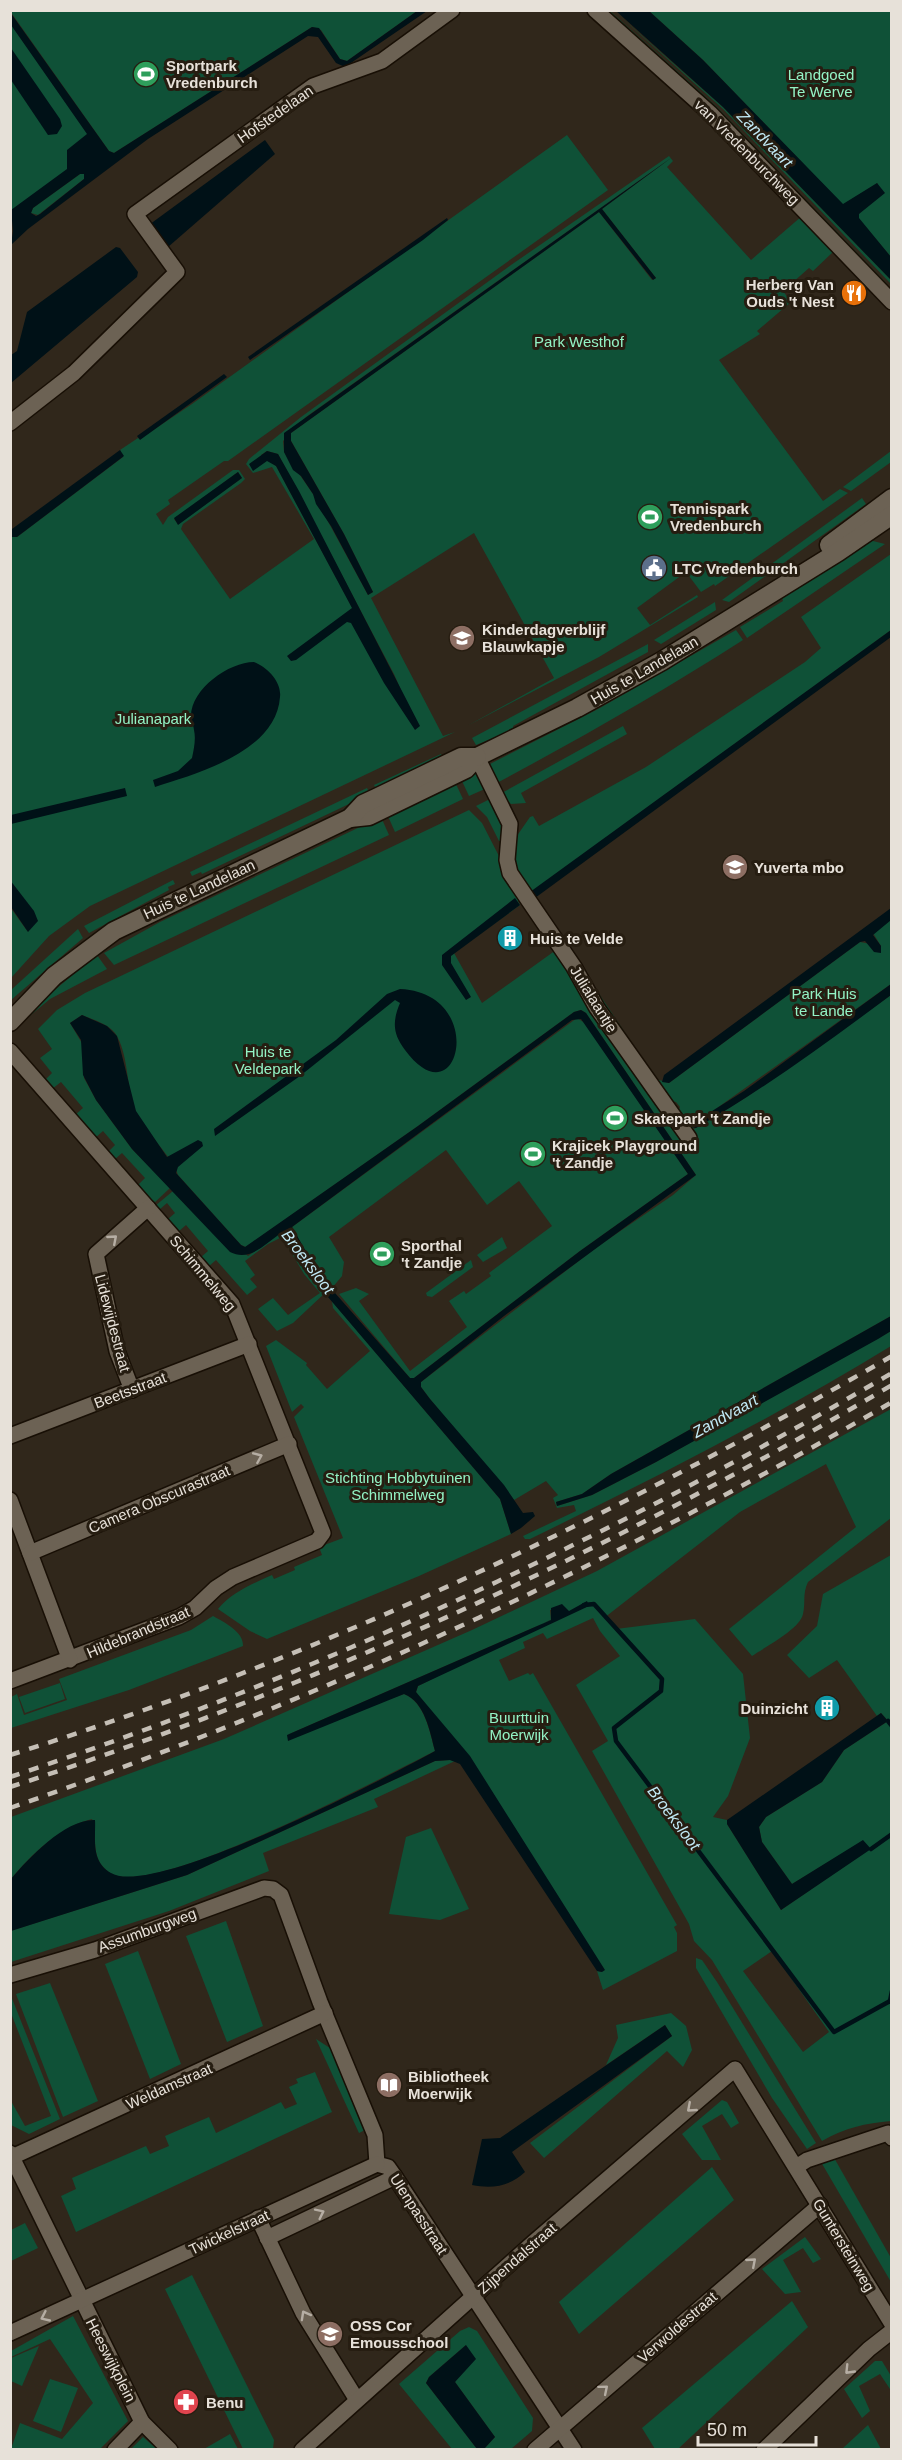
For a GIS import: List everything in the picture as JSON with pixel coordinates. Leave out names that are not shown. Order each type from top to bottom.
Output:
[{"type":"street","name":"Hofstedelaan","points":[[10,423],[74,373],[173,267],[139,219],[313,86],[382,61],[452,10]]},
{"type":"street","name":"van Vredenburchweg","points":[[595,10],[717,120],[891,302]]},
{"type":"street","name":"Huis te Landelaan","points":[[805,570],[832,542],[891,498]]},
{"type":"street","name":"Huis te Landelaan","points":[[50,979],[88,948],[124,925],[350,818],[369,816],[456,775],[466,769],[477,757],[568,712],[662,661],[805,570],[838,552],[891,515]]},
{"type":"street","name":"Julialaantje","points":[[477,757],[510,824],[507,860],[510,873],[574,967],[597,1008],[689,1138]]},
{"type":"street","points":[[10,1006],[50,979]]},
{"type":"street","points":[[10,1022],[50,979]]},
{"type":"street","name":"Schimmelweg","points":[[10,1051],[229,1300],[289,1444],[322,1529],[322,1537]]},
{"type":"street","name":"Lidewijdestraat","points":[[132,1390],[117,1351],[96,1254],[148,1208]]},
{"type":"street","name":"Beetsstraat","points":[[10,1436],[249,1344]]},
{"type":"street","name":"Camera Obscurastraat","points":[[30,1553],[289,1444]]},
{"type":"street","points":[[10,1500],[70,1660]]},
{"type":"street","name":"Hildebrandstraat","points":[[10,1682],[179,1617],[195,1608],[227,1580],[322,1537]]},
{"type":"street","name":"Assumburgweg","points":[[10,1975],[95,1950],[264,1888],[273,1889],[281,1895]]},
{"type":"street","name":"Ulenpasstraat","points":[[281,1895],[325,2013],[375,2135],[377,2164],[388,2168],[395,2177],[574,2450]]},
{"type":"street","name":"Weldamstraat","points":[[11,2155],[325,2013]]},
{"type":"street","name":"Guntersteinweg","points":[[735,2069],[891,2324]]},
{"type":"street","name":"Zijpendalstraat","points":[[302,2450],[472,2297],[735,2069]]},
{"type":"street","points":[[796,2167],[807,2160],[888,2133],[891,2138]]},
{"type":"street","points":[[11,2155],[80,2301]]},
{"type":"street","name":"Twickelstraat","points":[[80,2301],[377,2164]]},
{"type":"street","name":"Twickelstraat","points":[[267,2238],[395,2177]]},
{"type":"street","name":"Verwoldestraat","points":[[535,2450],[820,2205]]},
{"type":"street","points":[[258,2218],[303,2313],[357,2400]]},
{"type":"street","name":"Heeswijkplein","points":[[10,2333],[80,2301],[142,2422],[170,2450]]},
{"type":"street","points":[[764,2450],[869,2349],[891,2331]]},
{"type":"street","points":[[115,2450],[142,2422]]},
{"type":"green space","name":"Sportpark Vredenburch","points":[[10,11],[417,11],[347,61],[340,59],[321,30],[312,27],[114,153],[109,151]]},
{"type":"green space","points":[[605,11],[610,11],[716,106],[885,282],[891,289],[891,294]]},
{"type":"green space","points":[[614,11],[723,107],[891,280],[891,284],[723,109]]},
{"type":"green space","name":"Landgoed Te Werve","points":[[649,11],[891,11],[891,257],[859,219],[858,214],[878,183],[843,205],[703,60]]},
{"type":"green space","points":[[11,17],[101,147],[10,216]]},
{"type":"green space","points":[[567,135],[608,190],[228,461],[224,461],[168,500],[170,504],[156,514],[163,525],[168,517],[233,470],[239,470],[245,479],[183,524],[181,529],[230,599],[314,539],[272,467],[253,473],[246,464],[249,459],[301,417],[511,265],[669,156],[671,158],[673,161],[667,167],[751,260],[802,216],[833,252],[813,271],[809,268],[783,291],[791,302],[757,331],[760,334],[719,360],[823,501],[840,489],[848,493],[715,586],[714,584],[701,592],[686,572],[637,608],[650,625],[697,595],[698,597],[599,657],[467,726],[554,678],[474,533],[371,598],[443,736],[455,732],[90,906],[49,936],[11,978],[10,907],[28,932],[10,894],[11,537],[17,537],[123,457],[120,450],[138,438],[140,439]],"holes":[[[671,158],[602,209],[656,278],[652,280],[599,212],[291,433],[290,439],[344,534],[373,592],[368,595],[313,494],[284,452],[283,441],[306,417]],[[267,451],[278,454],[394,674],[417,728],[276,466],[261,455]],[[238,472],[242,478],[178,524],[174,519]]]},
{"type":"green space","points":[[80,174],[84,174],[84,179],[38,215],[31,213],[33,208]]},
{"type":"green space","points":[[891,451],[891,462],[851,491],[843,487]]},
{"type":"green space","points":[[862,498],[866,504],[729,602],[722,600]]},
{"type":"green space","points":[[870,536],[873,541],[885,544],[747,638],[740,627],[783,601],[782,598]]},
{"type":"green space","points":[[891,554],[891,630],[531,892],[656,1079],[669,1083],[860,942],[881,946],[873,933],[891,920],[891,984],[692,1126],[694,1129],[745,1098],[891,995],[891,1316],[611,1474],[582,1494],[556,1502],[557,1506],[592,1495],[656,1462],[891,1331],[891,1346],[713,1447],[530,1539],[525,1539],[523,1536],[576,1511],[574,1505],[557,1508],[553,1498],[558,1495],[546,1481],[514,1500],[430,1399],[421,1387],[421,1382],[597,1247],[673,1195],[696,1175],[586,1013],[581,1010],[574,1012],[418,1126],[246,1247],[241,1245],[178,1175],[170,1160],[139,1119],[132,1101],[123,1051],[115,1033],[104,1024],[82,1015],[70,1023],[83,1045],[84,1078],[96,1100],[132,1149],[170,1188],[153,1204],[137,1186],[145,1178],[122,1153],[114,1160],[108,1152],[115,1145],[103,1131],[95,1138],[75,1115],[83,1108],[61,1082],[52,1089],[45,1080],[52,1073],[40,1058],[52,1049],[38,1029],[57,1010],[85,993],[469,810],[482,823],[521,899],[518,901],[520,905],[454,953],[482,1003],[556,950],[677,1114],[680,1107],[676,1102],[671,1101],[601,1006],[514,870],[514,840],[530,817],[533,816],[539,826],[646,767],[805,662],[821,648],[801,617]]},
{"type":"green space","points":[[715,602],[716,610],[661,644],[654,640]]},
{"type":"green space","points":[[736,630],[743,640],[620,715],[495,784],[486,766],[598,709]]},
{"type":"green space","points":[[648,644],[648,652],[513,726],[514,730],[476,745],[472,738]]},
{"type":"green space","points":[[623,726],[627,734],[521,793],[526,803],[511,804],[500,794]]},
{"type":"green space","points":[[441,754],[444,760],[377,791],[374,785]]},
{"type":"green space","points":[[478,771],[487,788],[469,796],[461,779]]},
{"type":"green space","points":[[455,782],[463,799],[395,832],[387,814]]},
{"type":"green space","points":[[367,788],[370,794],[202,874],[201,872],[192,876],[190,872]]},
{"type":"green space","points":[[492,798],[503,821],[503,841],[499,841],[487,817],[476,806]]},
{"type":"green space","points":[[381,817],[389,835],[114,965],[104,953],[160,922]]},
{"type":"green space","points":[[173,880],[175,884],[168,887],[169,890],[89,933],[84,926]]},
{"type":"green space","points":[[78,929],[83,938],[11,1000],[11,990]]},
{"type":"green space","points":[[97,955],[107,969],[50,999],[20,1024],[17,1021]]},
{"type":"green space","points":[[577,1018],[585,1023],[688,1174],[580,1251],[414,1378],[410,1378],[339,1294],[356,1288],[369,1294],[359,1301],[410,1371],[467,1327],[449,1301],[464,1291],[466,1294],[491,1276],[489,1273],[552,1226],[519,1181],[487,1205],[446,1150],[329,1237],[344,1262],[342,1276],[332,1288],[315,1269],[292,1227]]},
{"type":"green space","points":[[173,1191],[248,1256],[281,1232],[286,1234],[305,1270],[325,1293],[293,1323],[277,1331],[258,1309],[273,1298],[288,1315],[320,1293],[304,1274],[282,1237],[245,1261],[255,1275],[250,1279],[257,1287],[247,1295],[216,1260],[208,1267],[200,1258],[208,1251],[186,1225],[178,1232],[167,1220],[175,1213],[167,1203],[159,1210],[155,1206]]},
{"type":"green space","points":[[502,1237],[507,1248],[483,1262],[477,1255]]},
{"type":"green space","points":[[471,1260],[473,1267],[432,1297],[427,1296],[426,1293]]},
{"type":"green space","name":"Stichting Hobbytuinen Schimmelweg","points":[[332,1301],[500,1499],[511,1534],[419,1576],[267,1639],[250,1631],[218,1609],[243,1589],[272,1575],[274,1579],[295,1570],[294,1567],[322,1555],[319,1547],[343,1538],[294,1417],[304,1407],[301,1404],[292,1412],[266,1346],[276,1340],[307,1363],[306,1365],[327,1389],[370,1351],[333,1308]]},
{"type":"green space","name":"Buurttuin Moerwijk","points":[[891,1409],[891,1518],[808,1582],[803,1614],[796,1626],[781,1637],[752,1656],[729,1629],[856,1527],[826,1464],[740,1512],[604,1618],[616,1629],[695,1619],[743,1674],[750,1738],[728,1796],[713,1817],[727,1820],[727,1824],[781,1910],[870,1849],[863,1841],[792,1884],[762,1842],[759,1827],[766,1817],[822,1782],[844,1750],[888,1721],[881,1713],[877,1716],[837,1660],[809,1678],[787,1655],[817,1626],[823,1594],[891,1555],[891,2121],[855,2127],[822,2141],[712,1960],[694,1941],[689,1924],[592,1751],[608,1741],[576,1685],[620,1656],[600,1631],[593,1618],[547,1639],[543,1633],[523,1642],[525,1648],[499,1660],[509,1681],[533,1673],[677,1925],[674,1927],[677,1933],[677,1951],[603,1990],[597,1971],[602,1972],[416,1692],[418,1686],[543,1623],[287,1735],[404,1694],[411,1698],[422,1711],[435,1751],[322,1808],[218,1853],[172,1869],[134,1877],[110,1873],[103,1867],[96,1854],[92,1819],[57,1835],[37,1851],[11,1879],[11,1817],[224,1739],[472,1630],[597,1571]],"holes":[[[550,1610],[568,1611],[551,1620]],[[772,1951],[829,2032],[803,2052],[743,1971]]]},
{"type":"green space","points":[[213,1616],[237,1632],[243,1646],[129,1690],[11,1728],[11,1697],[17,1694],[24,1715],[67,1700],[59,1679],[191,1630]]},
{"type":"green space","points":[[60,1683],[65,1699],[25,1713],[19,1697]]},
{"type":"green space","points":[[435,1761],[455,1761],[374,1799],[378,1807],[263,1853],[269,1871],[169,1911],[11,1962],[10,1931],[187,1875]]},
{"type":"green space","points":[[431,1828],[469,1909],[440,1920],[389,1914],[406,1837]]},
{"type":"green space","points":[[226,1921],[263,2026],[227,2042],[186,1936]]},
{"type":"green space","points":[[138,1951],[181,2064],[150,2079],[105,1964]]},
{"type":"green space","points":[[696,1958],[702,1960],[717,1982],[816,2143],[807,2149],[772,2098],[696,1968]]},
{"type":"green space","points":[[50,1983],[98,2101],[63,2117],[16,1994]]},
{"type":"green space","points":[[11,1996],[60,2119],[29,2134],[11,2125],[11,2101],[25,2126],[51,2116],[11,2013]]},
{"type":"green space","points":[[671,2013],[686,2026],[692,2050],[683,2067],[667,2051],[544,2158],[530,2143],[672,2036],[665,2025],[606,2065],[618,2038],[616,2025]]},
{"type":"green space","points":[[316,2039],[333,2050],[367,2129],[359,2133]]},
{"type":"green space","points":[[315,2072],[332,2112],[76,2232],[61,2196],[76,2189],[72,2178],[146,2146],[150,2154],[169,2146],[165,2136],[209,2117],[216,2133],[281,2102],[285,2109],[297,2104],[289,2087],[298,2083],[296,2079]]},
{"type":"green space","points":[[722,2100],[727,2102],[739,2123],[731,2128],[722,2114],[702,2126],[721,2160],[702,2160],[682,2134]]},
{"type":"green space","points":[[833,2156],[891,2258],[891,2282],[821,2162]]},
{"type":"green space","points":[[712,2167],[734,2200],[579,2334],[559,2302]]},
{"type":"green space","points":[[25,2223],[38,2248],[11,2261],[11,2230]]},
{"type":"green space","points":[[805,2237],[821,2259],[813,2263],[803,2248],[783,2260],[801,2292],[785,2294],[762,2269]]},
{"type":"green space","points":[[192,2275],[274,2440],[273,2449],[243,2449],[165,2289]]},
{"type":"green space","points":[[792,2301],[808,2327],[678,2449],[655,2449],[642,2428]]},
{"type":"green space","points":[[73,2316],[128,2421],[100,2449],[11,2449],[20,2423],[62,2439],[93,2403],[50,2339],[11,2357],[11,2351]]},
{"type":"green space","points":[[469,2327],[477,2331],[533,2418],[532,2431],[511,2449],[484,2449],[495,2437],[455,2382],[466,2345],[429,2377],[426,2383],[477,2449],[452,2449],[399,2384],[460,2331]]},
{"type":"green space","points":[[39,2346],[22,2386],[11,2381],[11,2358]]},
{"type":"green space","points":[[875,2361],[882,2361],[891,2376],[891,2388],[880,2374],[859,2386],[870,2411],[862,2418],[844,2389]]},
{"type":"green space","points":[[50,2379],[78,2388],[61,2432],[33,2421]]},
{"type":"green space","points":[[868,2425],[881,2449],[842,2449]]},
{"type":"green space","points":[[230,2434],[238,2449],[204,2449]]},
{"type":"green space","points":[[143,2437],[157,2449],[131,2449]]},
{"type":"water","points":[[417,11],[427,11],[345,67],[336,63],[318,37],[308,36],[148,139],[28,229],[11,245],[13,231],[11,210],[67,169],[67,150],[87,134],[11,25],[10,12],[109,151],[114,153],[312,27],[319,28],[340,59],[347,61]],"holes":[[[80,174],[84,174],[84,179],[40,214],[36,216],[31,213],[33,208]]]},
{"type":"water","name":"Zandvaart","points":[[616,11],[649,11],[703,60],[843,204],[877,183],[885,193],[859,214],[859,218],[891,257],[891,280],[723,107]]},
{"type":"water","points":[[11,48],[60,119],[62,126],[57,134],[48,135],[11,80]]},
{"type":"water","points":[[265,140],[275,154],[160,254],[142,230]]},
{"type":"water","points":[[671,158],[602,209],[656,278],[653,280],[599,212],[291,433],[291,441],[344,534],[373,592],[368,595],[331,526],[316,504],[313,494],[301,476],[293,470],[284,452],[284,433]]},
{"type":"water","points":[[447,218],[448,220],[423,240],[250,360],[248,357]]},
{"type":"water","points":[[116,247],[120,248],[138,272],[137,277],[11,383],[11,355],[17,351],[27,312]]},
{"type":"water","points":[[224,374],[227,377],[140,440],[137,436]]},
{"type":"water","points":[[120,450],[124,456],[17,537],[11,537],[12,529]]},
{"type":"water","points":[[267,451],[278,454],[299,491],[420,726],[415,730],[384,683],[351,623],[347,622],[296,660],[291,661],[287,656],[352,608],[276,466],[267,461],[253,471],[249,464]]},
{"type":"water","points":[[238,472],[242,478],[178,525],[174,518]]},
{"type":"water","points":[[891,630],[891,637],[535,898],[530,892]]},
{"type":"water","points":[[254,662],[264,667],[273,676],[280,691],[275,716],[265,732],[250,746],[212,767],[155,787],[153,780],[178,771],[192,758],[195,740],[191,718],[193,706],[204,687],[223,672],[244,663]]},
{"type":"water","points":[[125,788],[127,796],[11,824],[11,815]]},
{"type":"water","points":[[10,880],[34,911],[38,921],[28,932],[11,907]]},
{"type":"water","points":[[515,898],[520,905],[451,956],[451,963],[471,997],[466,1000],[442,965],[442,955]]},
{"type":"water","points":[[891,908],[891,920],[873,935],[881,946],[881,953],[874,952],[865,941],[860,942],[669,1083],[662,1082],[664,1075]]},
{"type":"water","points":[[891,984],[891,995],[820,1047],[721,1113],[696,1128],[692,1127],[693,1123],[744,1091]]},
{"type":"water","points":[[400,989],[428,996],[446,1010],[455,1029],[456,1048],[451,1064],[440,1072],[424,1069],[405,1050],[398,1039],[395,1028],[400,1003],[395,1000],[300,1076],[215,1136],[214,1129],[336,1040],[387,994]]},
{"type":"water","points":[[581,1010],[586,1013],[696,1175],[504,1316],[421,1382],[421,1387],[430,1399],[504,1485],[523,1513],[533,1512],[535,1516],[511,1534],[500,1499],[305,1270],[286,1234],[281,1233],[251,1253],[237,1255],[230,1252],[132,1149],[96,1100],[83,1075],[81,1040],[70,1023],[82,1015],[107,1026],[117,1036],[136,1111],[167,1157],[198,1140],[202,1142],[203,1146],[178,1167],[176,1173],[245,1247],[418,1126],[574,1012]],"holes":[[[581,1019],[688,1174],[580,1251],[414,1378],[410,1378],[320,1276],[292,1227],[572,1020]]]},
{"type":"water","name":"Zandvaart","points":[[891,1316],[891,1331],[878,1339],[656,1462],[592,1495],[557,1506],[556,1502],[582,1494],[611,1474]]},
{"type":"water","points":[[587,1601],[589,1606],[418,1686],[416,1692],[470,1756],[605,1970],[602,1972],[597,1971],[460,1764],[450,1760],[435,1761],[187,1875],[11,1931],[11,1879],[48,1841],[72,1826],[84,1821],[95,1820],[97,1856],[104,1868],[111,1873],[135,1876],[173,1869],[271,1832],[435,1751],[422,1711],[411,1698],[404,1694],[288,1741],[287,1735],[551,1620],[551,1608],[562,1604],[569,1611]]},
{"type":"water","points":[[881,1713],[888,1721],[844,1750],[822,1782],[766,1817],[759,1827],[762,1842],[792,1884],[863,1840],[871,1849],[781,1910],[727,1824],[727,1820]]},
{"type":"water","points":[[665,2025],[672,2036],[512,2152],[525,2172],[519,2177],[501,2185],[487,2187],[472,2185],[482,2139],[500,2138]]},
{"type":"water","points":[[466,2345],[476,2359],[455,2382],[495,2437],[484,2449],[477,2449],[426,2383],[429,2377]]},
{"type":"waterway","name":"Broeksloot","points":[[584,1605],[594,1604],[662,1679],[661,1691],[614,1728],[616,1741],[834,2032],[890,2001],[892,2003]]},
{"type":"waterway","points":[[888,1721],[892,1726]]},
{"type":"waterway","points":[[871,1849],[892,1834]]},
{"type":"waterway","points":[[890,2001],[892,1991]]},
{"type":"railway","points":[[10,1755],[125,1717],[239,1675],[462,1580],[679,1473],[892,1356]]},
{"type":"railway","points":[[10,1777],[238,1694],[351,1648],[461,1598],[679,1491],[892,1373]]},
{"type":"railway","points":[[10,1787],[125,1748],[239,1705],[462,1610],[680,1503],[892,1385]]},
{"type":"railway","points":[[10,1808],[125,1767],[238,1722],[461,1626],[679,1519],[892,1402]]},
{"type":"place","name":"Sportpark Vredenburch","points":[[146,74]]},
{"type":"place","name":"Herberg Van Ouds 't Nest","points":[[854,293]]},
{"type":"place","name":"Tennispark Vredenburch","points":[[650,517]]},
{"type":"place","name":"LTC Vredenburch","points":[[654,568]]},
{"type":"place","name":"Kinderdagverblijf Blauwkapje","points":[[462,638]]},
{"type":"place","name":"Yuverta mbo","points":[[735,867]]},
{"type":"place","name":"Huis te Velde","points":[[510,938]]},
{"type":"place","name":"Skatepark 't Zandje","points":[[615,1118]]},
{"type":"place","name":"Krajicek Playground 't Zandje","points":[[533,1154]]},
{"type":"place","name":"Sporthal 't Zandje","points":[[382,1254]]},
{"type":"place","name":"Duinzicht","points":[[827,1708]]},
{"type":"place","name":"Bibliotheek Moerwijk","points":[[389,2085]]},
{"type":"place","name":"OSS Cor Emousschool","points":[[330,2334]]},
{"type":"place","name":"Benu","points":[[186,2402]]},
{"type":"park label","name":"Park Westhof","points":[[579,341]]},
{"type":"park label","name":"Julianapark","points":[[153,718]]},
{"type":"park label","name":"Park Huis te Lande","points":[[824,1002]]},
{"type":"park label","name":"Huis te Veldepark","points":[[268,1060]]}]
